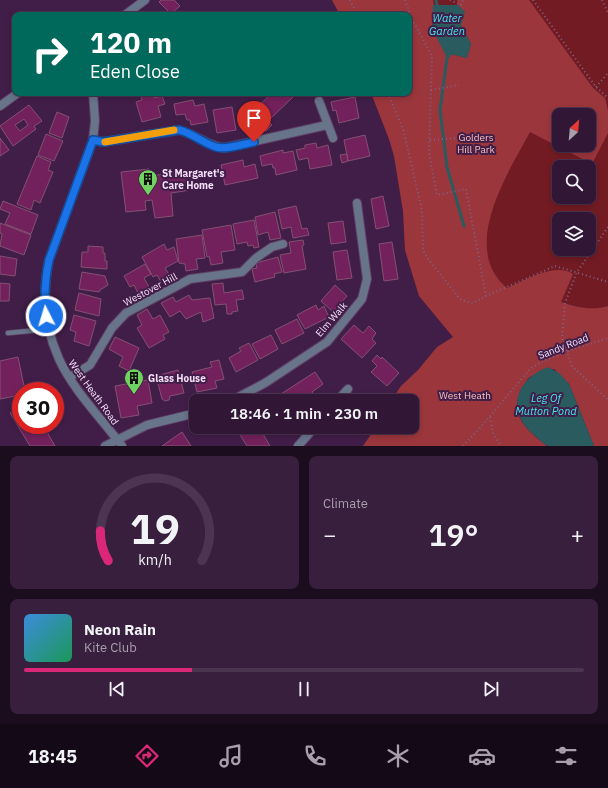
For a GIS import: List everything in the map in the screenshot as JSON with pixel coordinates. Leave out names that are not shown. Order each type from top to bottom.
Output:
[{"type":"street","points":[[129,12],[145,0]]},
{"type":"street","points":[[0,106],[14,96]]},
{"type":"street","name":"West Heath Road","points":[[93,96],[95,121],[93,140],[49,260],[46,277],[45,301],[50,329],[59,360],[70,377],[120,443]]},
{"type":"street","points":[[319,101],[333,138]]},
{"type":"street","points":[[93,140],[103,142],[179,130],[188,132],[216,147],[224,148],[327,125]]},
{"type":"street","name":"Elm Walk","points":[[244,394],[265,383],[327,342],[362,299],[366,279],[357,203]]},
{"type":"street","name":"Westover Hill","points":[[70,377],[90,366],[112,328],[126,313],[190,279],[242,272],[256,258],[272,247],[283,244]]},
{"type":"street","points":[[343,394],[348,389]]},
{"type":"street","points":[[105,446],[120,443],[147,425],[189,415]]},
{"type":"street","points":[[298,446],[309,434]]},
{"type":"lane","points":[[8,333],[50,329]]},
{"type":"path","points":[[350,0],[356,12]]},
{"type":"path","points":[[405,0],[409,12]]},
{"type":"path","points":[[450,0],[461,4],[463,0]]},
{"type":"path","points":[[533,0],[596,86],[608,98]]},
{"type":"path","points":[[602,0],[608,13]]},
{"type":"path","points":[[412,19],[432,56],[429,153],[437,195],[466,189],[486,296]]},
{"type":"path","points":[[596,86],[608,73]]},
{"type":"path","points":[[431,90],[458,85]]},
{"type":"path","points":[[389,96],[403,129],[422,210],[423,250],[428,259],[461,300],[473,303],[555,266],[564,267],[608,282]]},
{"type":"path","points":[[430,140],[459,138]]},
{"type":"path","points":[[608,227],[577,272],[565,303],[562,338],[565,352],[572,366],[608,400]]},
{"type":"path","name":"Sandy Road","points":[[463,446],[490,417],[530,369],[541,362],[565,352],[608,338]]},
{"type":"path","points":[[490,417],[493,433],[501,446]]},
{"type":"green space","name":"Golders Hill Park","points":[[332,0],[608,0],[608,306],[597,309],[586,309],[561,302],[453,337],[419,296],[405,250],[403,211],[394,156],[372,96],[412,96],[412,12],[338,12]]},
{"type":"green space","name":"Golders Hill Park","points":[[332,0],[433,0],[434,5],[458,5],[457,0],[529,0],[593,88],[605,98],[608,111],[608,133],[594,160],[584,160],[569,152],[596,152],[596,108],[552,108],[552,143],[530,132],[510,168],[492,210],[487,232],[487,253],[493,271],[507,288],[549,271],[565,271],[573,274],[561,302],[578,307],[596,308],[608,306],[608,446],[594,446],[569,384],[554,369],[539,373],[530,377],[526,381],[518,399],[517,408],[522,422],[527,429],[547,446],[363,446],[371,434],[419,434],[419,394],[396,394],[401,386],[418,370],[437,347],[453,337],[419,296],[405,250],[403,211],[394,156],[372,96],[412,96],[412,12],[338,12]],"holes":[[[433,19],[461,25],[471,44],[467,58],[450,54],[432,28]]]},
{"type":"water","name":"Water Garden","points":[[433,5],[458,5],[465,12],[461,25],[471,44],[467,58],[450,54],[447,58],[432,28]]},
{"type":"water","name":"Leg Of Mutton Pond","points":[[548,367],[559,373],[569,384],[594,446],[548,446],[525,426],[519,416],[517,406],[518,396],[522,387],[528,379],[537,372]]},
{"type":"building","points":[[161,0],[174,0],[180,6],[173,12],[169,12],[159,2]]},
{"type":"building","points":[[141,96],[154,96],[154,98],[162,96],[165,104],[158,106],[161,117],[142,122],[136,102],[142,100]]},
{"type":"building","points":[[269,96],[294,96],[268,121],[272,125],[266,131],[250,114]]},
{"type":"building","points":[[355,97],[359,118],[339,123],[336,110],[333,111],[331,102]]},
{"type":"building","points":[[193,100],[195,106],[204,104],[208,122],[191,125],[190,120],[187,120],[185,114],[176,115],[174,104]]},
{"type":"building","points":[[29,105],[42,121],[34,126],[36,129],[13,146],[0,126]],"holes":[[[24,119],[28,125],[20,131],[15,125]]]},
{"type":"building","points":[[232,107],[236,130],[217,133],[213,110]]},
{"type":"building","points":[[57,112],[69,117],[62,138],[49,133]]},
{"type":"building","points":[[46,134],[63,141],[54,161],[38,155]]},
{"type":"building","points":[[365,135],[370,156],[348,161],[344,140]]},
{"type":"building","points":[[0,138],[9,150],[0,156]]},
{"type":"building","points":[[316,143],[317,148],[328,145],[332,165],[310,169],[308,158],[299,160],[296,150],[305,148],[305,145]]},
{"type":"building","points":[[283,150],[283,153],[293,151],[297,170],[276,175],[275,168],[273,168],[272,164],[262,166],[260,156]]},
{"type":"building","points":[[347,154],[348,161],[342,163],[340,155]]},
{"type":"building","points":[[37,156],[51,162],[48,170],[53,172],[40,203],[34,200],[31,210],[17,204]]},
{"type":"building","points":[[243,160],[244,167],[255,164],[258,178],[225,185],[221,165]]},
{"type":"building","name":"St Margaret's Care Home","points":[[149,169],[150,176],[189,171],[191,190],[171,193],[173,216],[155,218],[152,200],[145,201],[146,210],[126,212],[121,172]]},
{"type":"building","points":[[383,196],[389,226],[376,229],[371,199]]},
{"type":"building","points":[[3,201],[38,215],[31,234],[5,224],[10,213],[0,209]]},
{"type":"building","points":[[296,206],[302,229],[307,228],[309,235],[293,238],[291,227],[282,229],[278,210]]},
{"type":"building","points":[[275,212],[281,238],[270,240],[268,232],[258,235],[255,217]]},
{"type":"building","points":[[254,220],[259,247],[254,248],[253,245],[248,246],[247,242],[237,244],[233,224]]},
{"type":"building","points":[[343,221],[346,242],[331,244],[328,223]]},
{"type":"building","points":[[0,223],[31,235],[24,255],[0,246],[2,234],[0,233]]},
{"type":"building","points":[[231,225],[235,250],[221,252],[223,263],[211,265],[209,256],[207,257],[202,230]]},
{"type":"building","points":[[202,235],[205,258],[196,259],[198,269],[186,271],[185,264],[179,263],[176,239]]},
{"type":"building","points":[[303,240],[304,245],[302,246],[306,269],[284,273],[280,255],[291,253],[289,242]]},
{"type":"building","points":[[392,242],[398,279],[384,281],[379,244]]},
{"type":"building","points":[[164,244],[167,250],[174,247],[178,261],[165,268],[170,276],[161,282],[157,275],[153,277],[142,257]]},
{"type":"building","points":[[88,246],[103,247],[105,261],[107,261],[107,269],[81,267],[82,252],[88,252]]},
{"type":"building","points":[[347,250],[352,278],[337,280],[333,252]]},
{"type":"building","points":[[0,256],[17,259],[15,276],[0,274]]},
{"type":"building","points":[[278,257],[282,272],[274,274],[275,277],[255,282],[252,269],[257,268],[256,263]]},
{"type":"building","points":[[145,264],[151,274],[144,278],[149,287],[138,293],[134,285],[130,287],[124,276]]},
{"type":"building","points":[[82,272],[105,276],[108,285],[99,292],[79,289]]},
{"type":"building","points":[[0,283],[10,284],[9,301],[0,301]]},
{"type":"building","points":[[223,283],[224,293],[242,290],[244,299],[236,300],[238,311],[232,312],[232,314],[227,314],[226,304],[215,305],[212,284]]},
{"type":"building","points":[[335,285],[347,296],[333,312],[321,301]]},
{"type":"building","points":[[79,293],[101,299],[99,316],[75,310]]},
{"type":"building","points":[[189,295],[192,300],[210,298],[214,318],[203,322],[201,312],[186,319],[180,311],[170,317],[161,303],[173,297],[176,302]]},
{"type":"building","points":[[316,305],[318,310],[324,306],[329,317],[305,329],[297,315]]},
{"type":"building","points":[[147,309],[153,319],[160,315],[169,332],[163,335],[165,339],[149,348],[137,328],[142,325],[137,315]]},
{"type":"building","points":[[74,315],[96,321],[89,346],[74,341],[76,332],[70,330]]},
{"type":"building","points":[[297,319],[304,333],[282,344],[275,330]]},
{"type":"building","points":[[354,325],[363,333],[369,326],[376,333],[372,339],[376,343],[362,358],[341,339]]},
{"type":"building","points":[[271,335],[278,349],[260,359],[252,344]]},
{"type":"building","points":[[115,337],[139,348],[129,371],[119,366],[123,357],[109,349]]},
{"type":"building","points":[[249,343],[258,360],[236,372],[229,358],[241,351],[239,348]]},
{"type":"building","points":[[377,355],[381,359],[382,357],[399,373],[387,386],[371,372],[377,366],[372,361]]},
{"type":"building","points":[[18,357],[23,382],[12,382],[12,397],[0,399],[0,361]]},
{"type":"building","points":[[219,360],[224,379],[215,381],[217,388],[197,392],[192,372],[212,367],[210,362]]},
{"type":"building","points":[[178,370],[184,393],[170,396],[169,400],[165,401],[162,399],[156,376]]},
{"type":"building","points":[[315,372],[323,384],[312,392],[313,394],[281,394]]},
{"type":"building","name":"Glass House","points":[[148,380],[152,403],[137,406],[139,415],[121,418],[115,386]]},
{"type":"building","points":[[182,432],[191,446],[162,446]]},
{"type":"building","points":[[23,434],[48,434],[55,446],[30,446]]},
{"type":"building","points":[[239,434],[263,434],[270,446],[247,446]]},
{"type":"waterway","points":[[436,0],[437,5]]},
{"type":"waterway","points":[[450,54],[447,58],[440,110],[447,167],[464,226]]},
{"type":"slow traffic","points":[[105,142],[174,130]]},
{"type":"place","name":"St Margaret's Care Home","points":[[148,196]]},
{"type":"place","name":"Glass House","points":[[134,395]]},
{"type":"route","points":[[46,316],[46,277],[49,260],[93,140],[103,142],[179,130],[188,132],[216,147],[224,148],[254,142]]},
{"type":"park label","name":"West Heath","points":[[465,395]]}]
